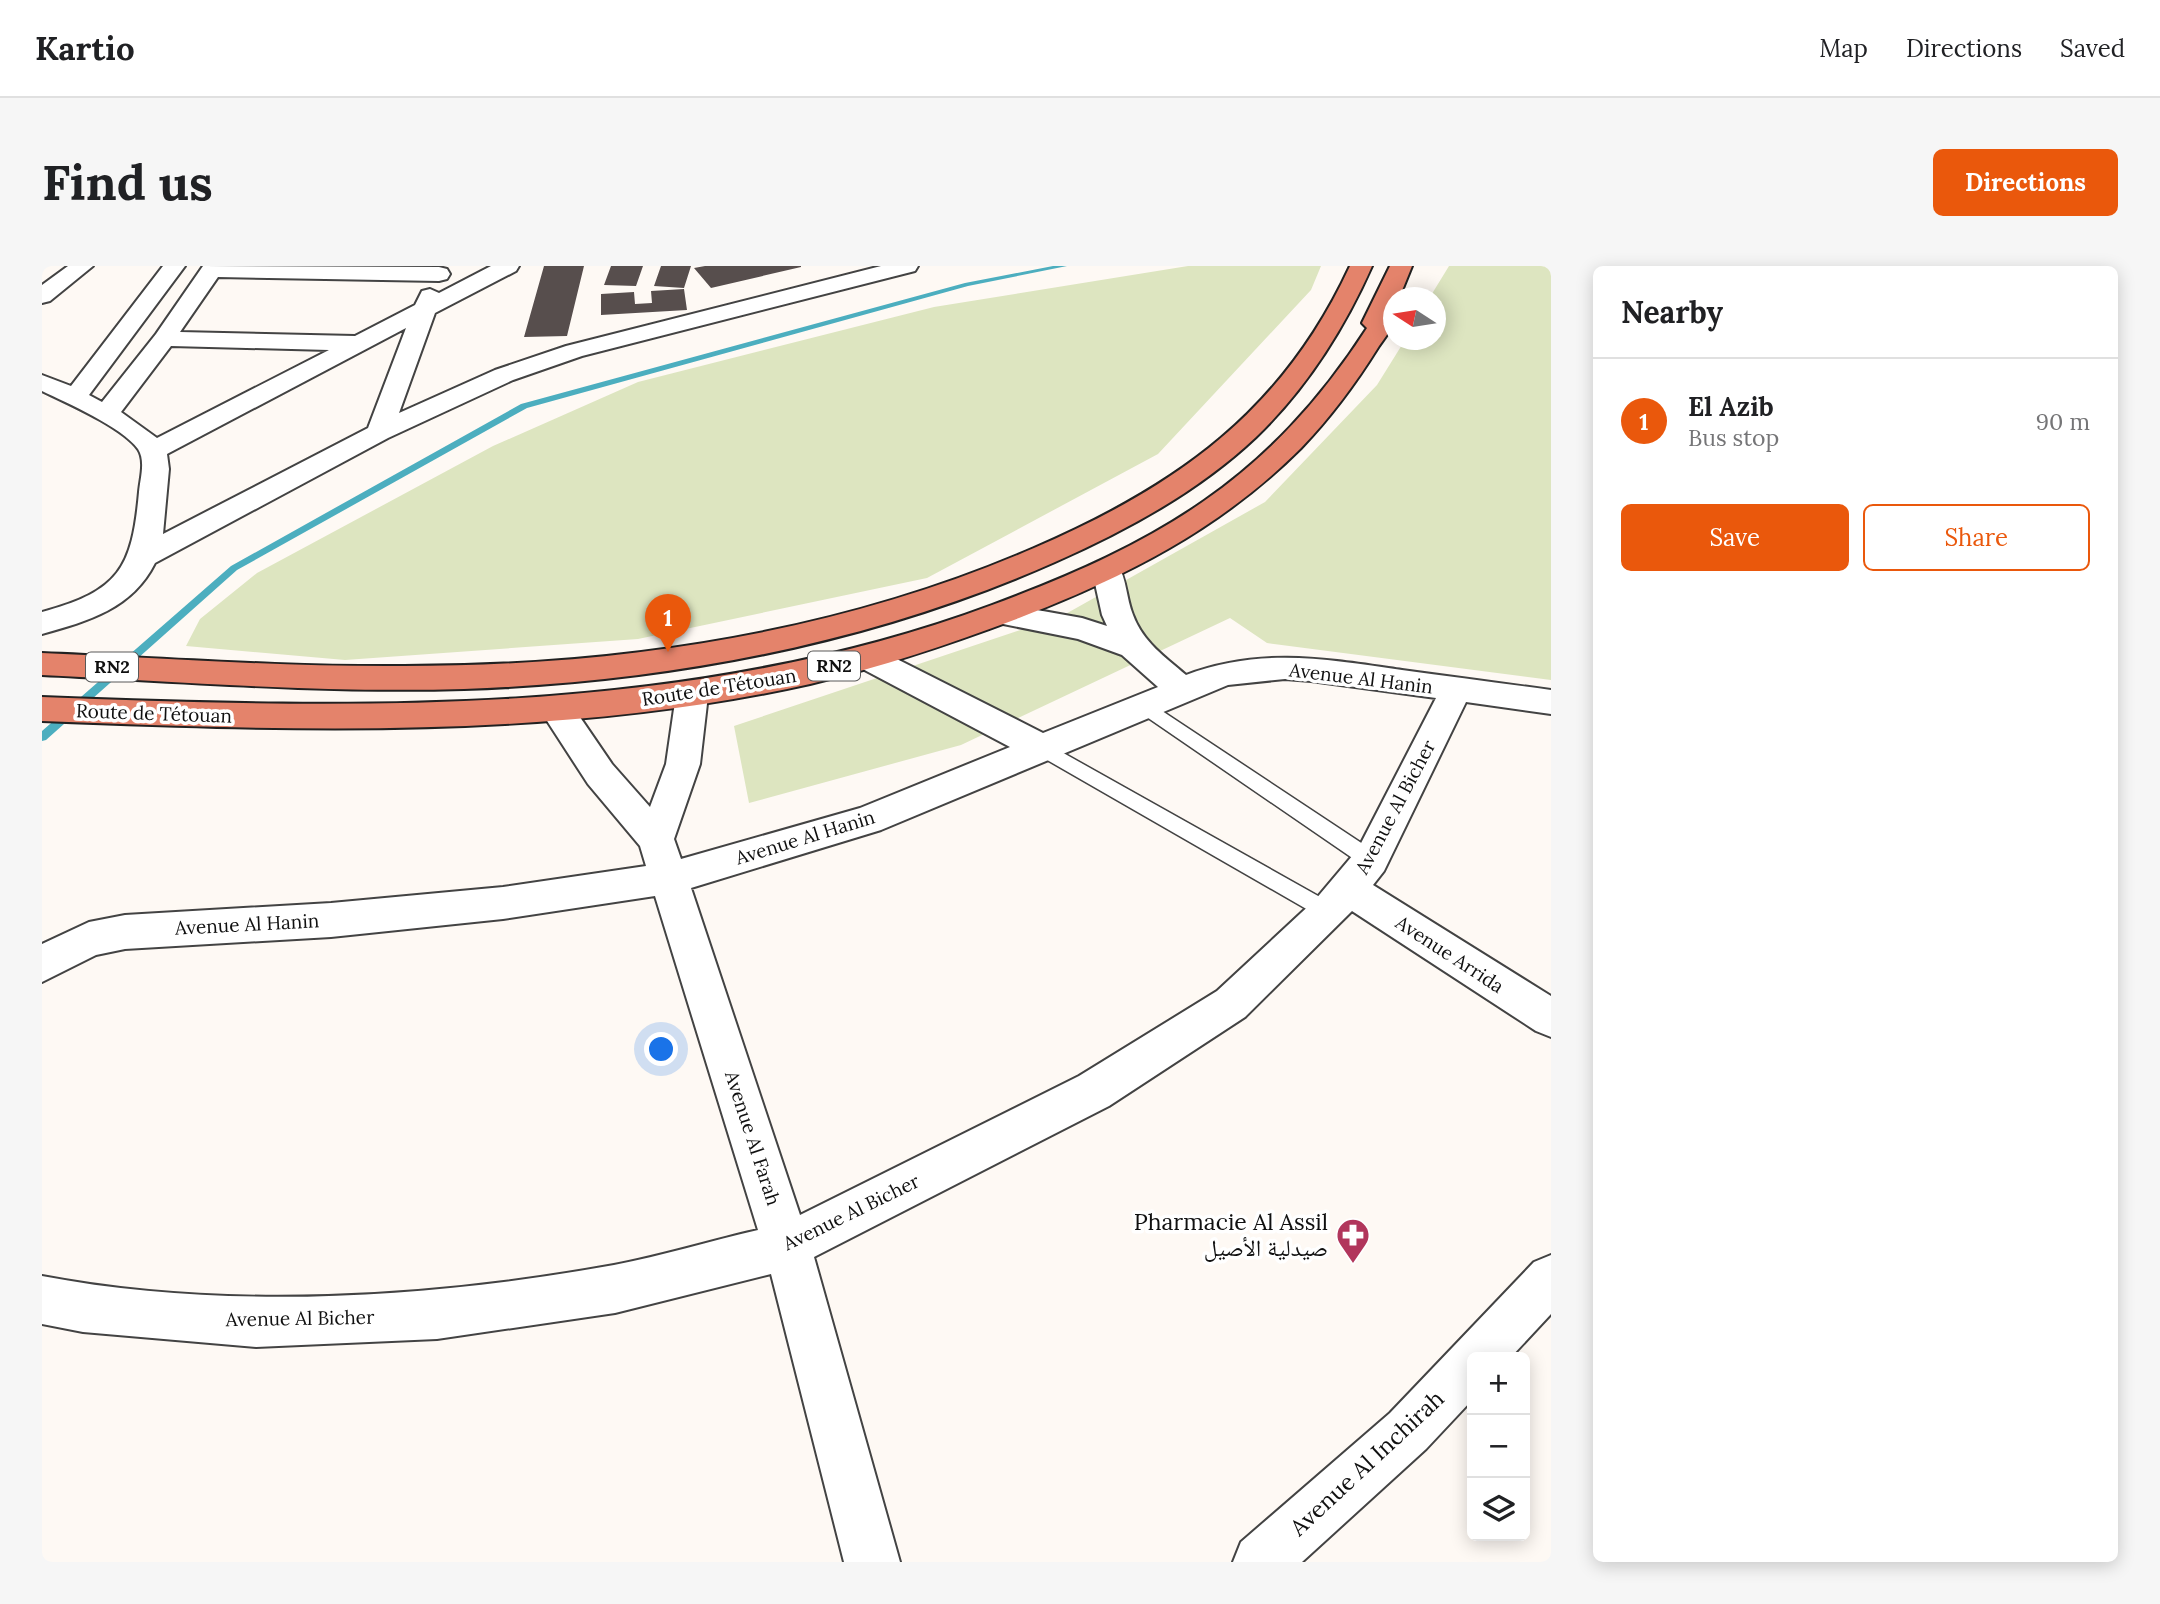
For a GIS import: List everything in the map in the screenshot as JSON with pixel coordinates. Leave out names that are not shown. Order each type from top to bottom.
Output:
[{"type":"highway","name":"Route de Tétouan","points":[[49,665],[382,679],[526,674],[646,663],[742,649],[866,620],[958,590],[1056,552],[1140,508],[1193,475],[1246,432],[1285,391],[1325,334],[1361,266]]},
{"type":"highway","points":[[1325,334],[1348,309],[1379,266]]},
{"type":"highway","points":[[1357,360],[1401,266]]},
{"type":"highway","points":[[1404,287],[1418,266]]},
{"type":"highway","name":"Route de Tétouan","points":[[42,709],[402,719],[557,710],[692,695],[868,658],[1004,615],[1107,570],[1175,532],[1239,490],[1319,413],[1383,320]]},
{"type":"street","points":[[42,296],[82,266]]},
{"type":"street","points":[[75,397],[174,266]]},
{"type":"street","points":[[379,432],[425,308],[446,277],[467,266]]},
{"type":"street","points":[[106,415],[164,340],[213,268],[446,277],[508,266]]},
{"type":"street","points":[[145,556],[379,432],[469,389],[575,351],[907,266]]},
{"type":"street","points":[[153,450],[425,308]]},
{"type":"street","points":[[164,340],[357,343]]},
{"type":"street","points":[[42,382],[106,415],[142,439],[153,450],[153,521],[145,556],[132,577],[111,597],[81,612],[42,623]]},
{"type":"street","points":[[1107,570],[1117,615],[1133,647]]},
{"type":"street","points":[[1004,615],[1082,629],[1133,647],[1182,690]]},
{"type":"street","points":[[868,658],[1042,748]]},
{"type":"street","name":"Avenue Al Hanin","points":[[42,964],[89,939],[125,932],[331,920],[503,903],[663,858],[868,820],[1182,690],[1223,674],[1245,670],[1311,669],[1551,702]]},
{"type":"street","name":"Avenue Al Bicher","points":[[42,1300],[83,1308],[256,1322],[436,1315],[615,1289],[787,1246],[1094,1091],[1231,1004],[1350,887],[1456,690]]},
{"type":"street","points":[[663,858],[683,764],[692,695]]},
{"type":"street","name":"Avenue Al Farah","points":[[557,710],[600,774],[663,858],[787,1246],[872,1562]]},
{"type":"street","name":"Avenue Arrida","points":[[1350,887],[1551,1018]]},
{"type":"street","points":[[1482,1352],[1551,1279]]},
{"type":"street","name":"Avenue Al Inchirah","points":[[1261,1562],[1408,1430],[1467,1368]]},
{"type":"lane","points":[[1144,706],[1350,887]]},
{"type":"lane","points":[[1042,748],[1350,887]]},
{"type":"green space","points":[[1188,266],[1321,266],[1311,290],[1158,454],[927,578],[638,639],[345,660],[186,646],[200,619],[257,573],[493,446],[638,382],[934,307]]},
{"type":"green space","points":[[1449,266],[1551,266],[1551,680],[1267,643],[1230,618],[961,745],[749,803],[734,726],[1062,616],[1265,502],[1377,385],[1399,350],[1446,350],[1446,287],[1436,287]]},
{"type":"building","points":[[544,266],[584,266],[567,336],[524,337]]},
{"type":"building","points":[[611,266],[643,266],[636,286],[604,285]]},
{"type":"building","points":[[661,266],[691,266],[684,288],[654,286]]},
{"type":"building","points":[[801,267],[711,288],[694,268]]},
{"type":"building","points":[[684,289],[687,310],[601,315],[601,294],[634,292],[635,304],[652,303],[651,291]]},
{"type":"waterway","points":[[42,737],[234,568],[524,406],[967,284],[1064,266]]},
{"type":"place","name":"El Azib","points":[[668,652]]},
{"type":"place","name":"Pharmacie Al Assil صيدلية الأصيل","points":[[1353,1265]]}]
